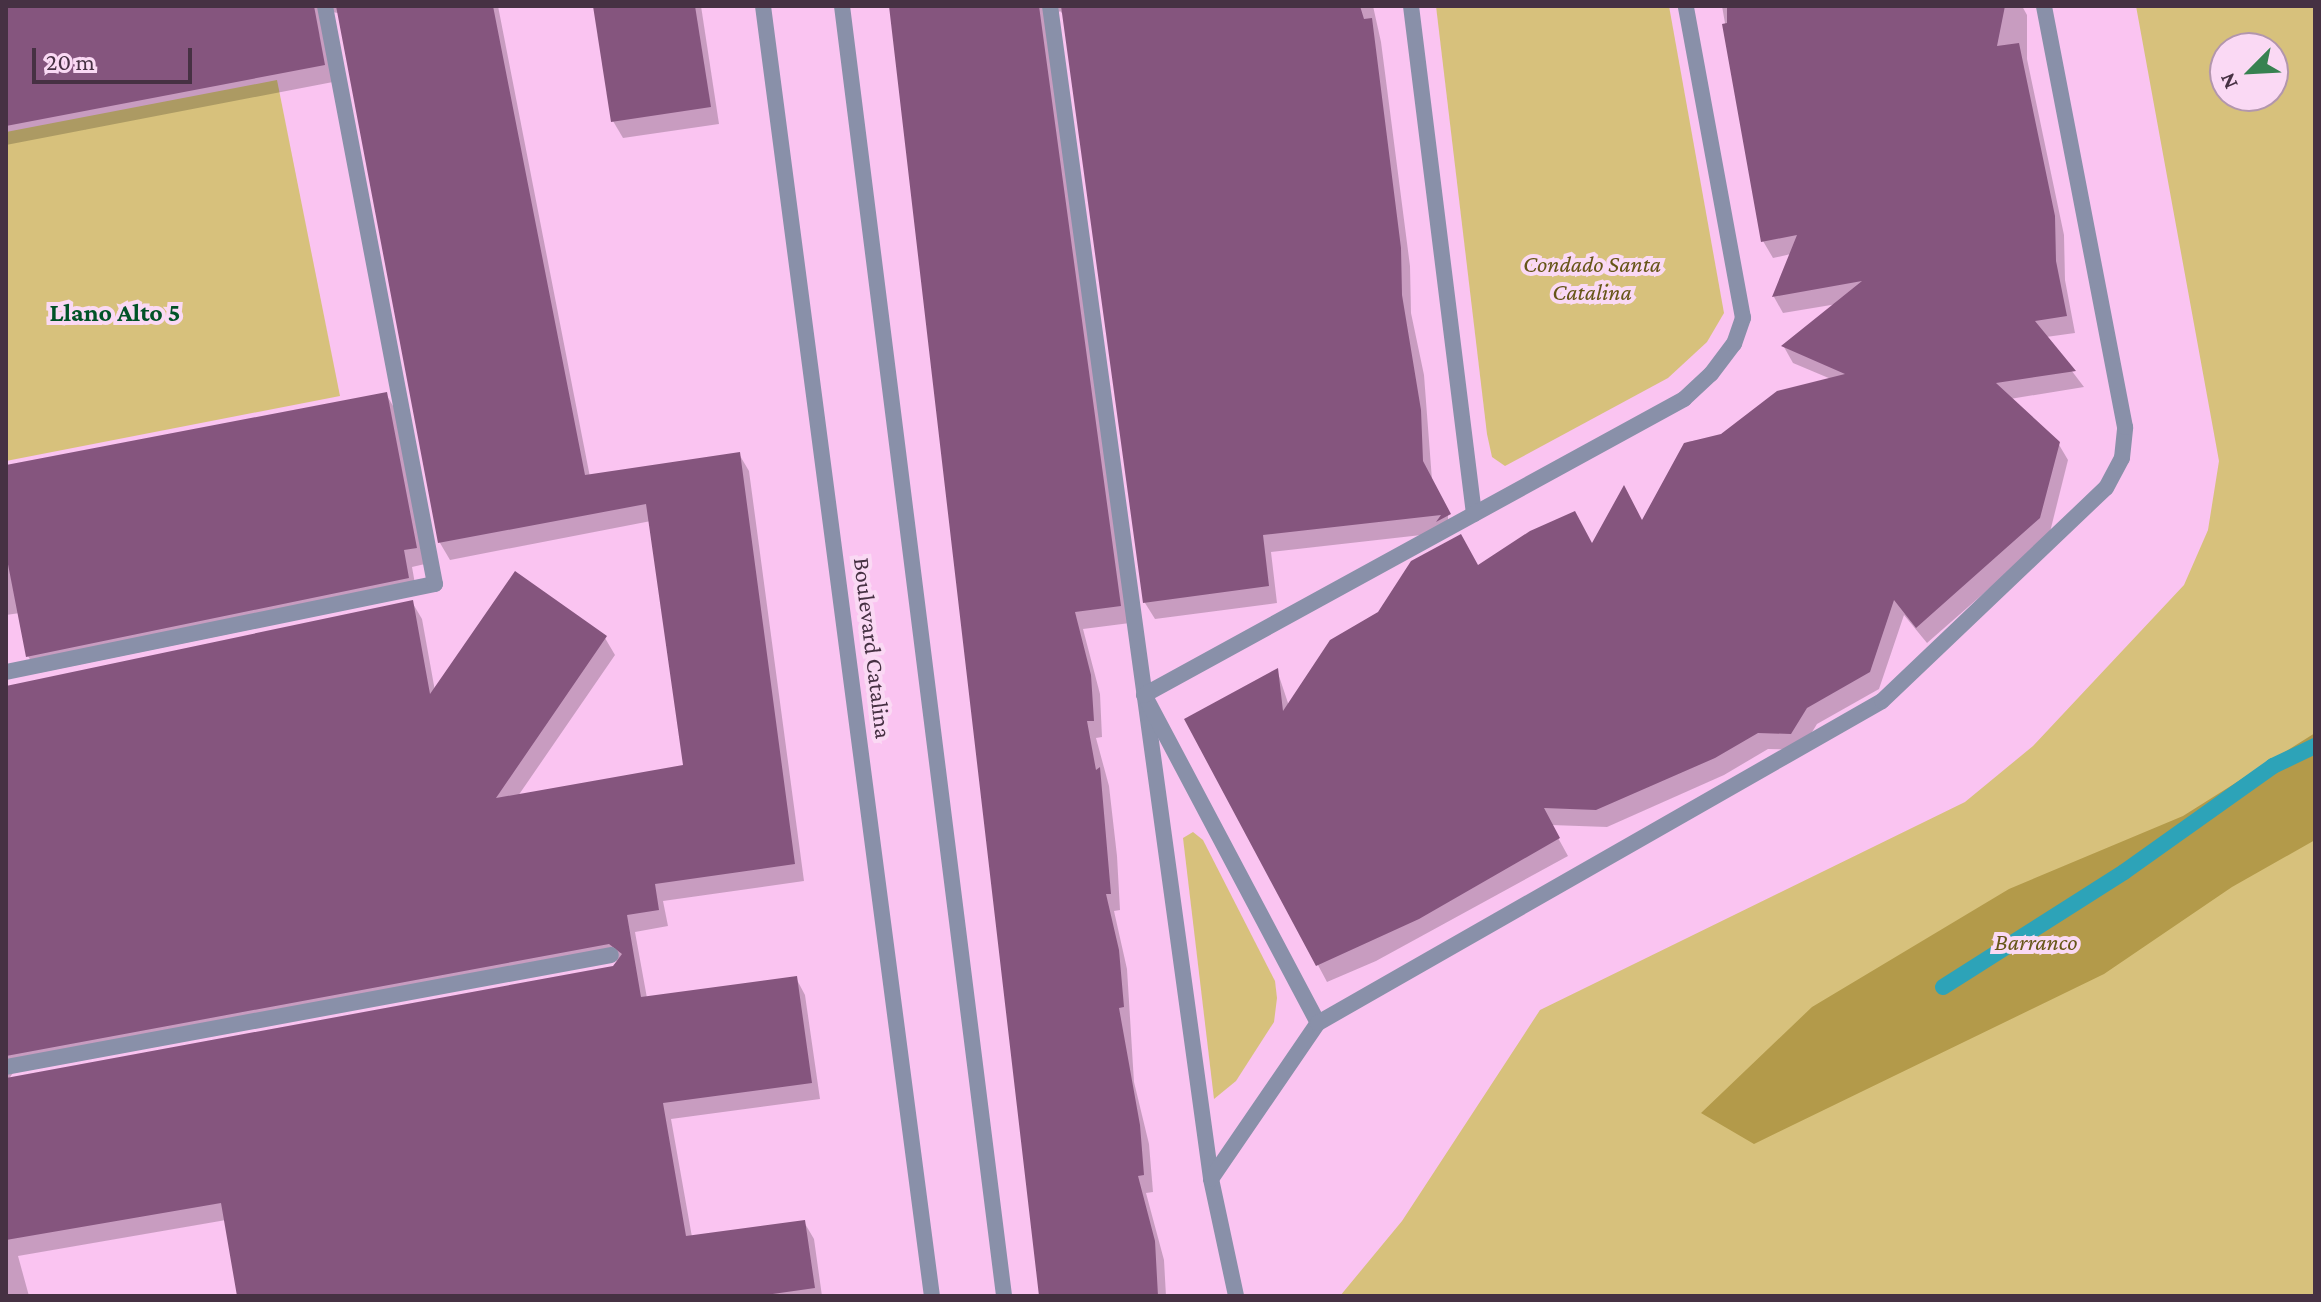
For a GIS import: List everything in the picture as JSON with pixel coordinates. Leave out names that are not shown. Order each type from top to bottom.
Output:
[{"type":"street","points":[[6,672],[435,584],[325,6]]},
{"type":"street","name":"Boulevard Catalina","points":[[763,6],[932,1296]]},
{"type":"street","name":"Boulevard Catalina","points":[[842,6],[1004,1296]]},
{"type":"street","points":[[1050,6],[1211,1179],[1236,1296]]},
{"type":"street","points":[[1411,6],[1474,514]]},
{"type":"street","points":[[1144,695],[1684,399],[1734,344],[1743,318],[1686,6]]},
{"type":"street","points":[[1211,1179],[1318,1023],[1882,701],[2106,488],[2122,458],[2125,427],[2044,6]]},
{"type":"street","points":[[1144,695],[1318,1023]]},
{"type":"street","points":[[6,1067],[611,955]]},
{"type":"green space","name":"Condado Santa Catalina","points":[[1436,6],[1669,6],[1724,313],[1707,342],[1668,378],[1505,466],[1492,457],[1487,434]]},
{"type":"green space","points":[[2136,6],[2315,6],[2315,1296],[1340,1296],[1402,1221],[1540,1010],[1965,802],[2033,746],[2184,585],[2208,530],[2219,461]]},
{"type":"green space","points":[[277,80],[340,396],[6,461],[6,132]]},
{"type":"green space","name":"Barranco","points":[[2315,733],[2315,840],[2232,887],[2104,974],[1754,1144],[1701,1113],[1812,1007],[2009,889],[2183,816]]},
{"type":"green space","points":[[1193,832],[1203,840],[1275,981],[1277,998],[1274,1022],[1236,1081],[1214,1099],[1183,838]]},
{"type":"building","points":[[6,6],[314,6],[325,65],[6,126]]},
{"type":"building","points":[[336,6],[493,6],[585,475],[740,452],[795,864],[655,884],[659,910],[627,915],[641,997],[797,976],[812,1083],[663,1103],[686,1236],[805,1220],[815,1288],[759,1296],[237,1296],[221,1203],[6,1240],[6,1078],[613,966],[622,954],[609,944],[6,1056],[6,686],[413,600],[430,694],[515,571],[607,636],[496,798],[683,765],[646,504],[438,543]]},
{"type":"building","points":[[593,6],[695,6],[711,107],[611,122]]},
{"type":"building","points":[[889,6],[1039,6],[1121,606],[1075,612],[1091,675],[1094,721],[1087,721],[1096,770],[1100,767],[1111,894],[1106,894],[1119,950],[1124,1007],[1119,1008],[1140,1125],[1144,1175],[1138,1176],[1155,1241],[1158,1296],[1039,1296]]},
{"type":"building","points":[[1061,6],[1360,6],[1364,19],[1372,18],[1401,248],[1402,295],[1421,410],[1423,461],[1451,514],[1436,522],[1441,515],[1263,535],[1269,586],[1143,603]]},
{"type":"building","points":[[1727,6],[2005,6],[1997,46],[2019,43],[2055,216],[2056,261],[2067,316],[2035,321],[2076,371],[1996,383],[2060,442],[2040,518],[1916,628],[1894,600],[1870,672],[1807,708],[1791,734],[1758,733],[1715,758],[1596,810],[1544,808],[1560,838],[1419,919],[1316,966],[1184,719],[1278,668],[1283,711],[1330,640],[1378,612],[1411,561],[1461,534],[1478,565],[1530,531],[1575,511],[1592,543],[1624,485],[1642,520],[1684,443],[1721,434],[1777,391],[1845,374],[1781,346],[1862,281],[1772,297],[1797,235],[1761,242],[1722,24],[1727,23]]},
{"type":"building","points":[[387,392],[417,548],[404,550],[409,578],[26,657],[6,554],[6,465]]},
{"type":"waterway","points":[[1943,987],[2124,872],[2273,766],[2315,746]]},
{"type":"district","name":"Llano Alto 5","points":[[115,313]]}]
